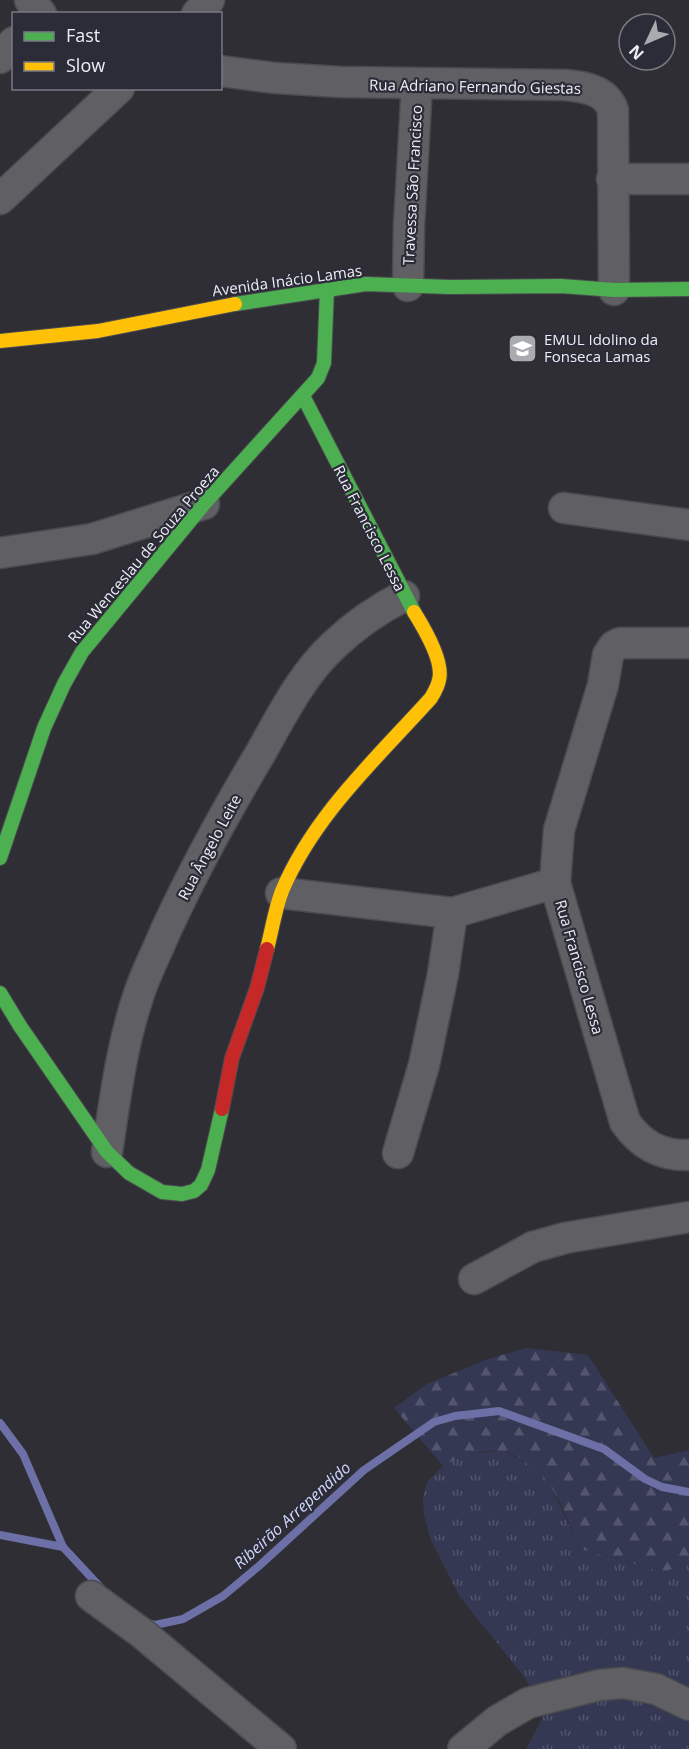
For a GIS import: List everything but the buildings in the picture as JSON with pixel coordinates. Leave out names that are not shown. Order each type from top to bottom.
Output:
[{"type":"street","points":[[199,12],[209,0]]},
{"type":"street","points":[[0,58],[12,44]]},
{"type":"street","name":"Rua Adriano Fernando Giestas","points":[[222,71],[275,78],[341,82],[566,85],[596,91],[608,100],[613,110],[614,290]]},
{"type":"street","name":"Travessa São Francisco","points":[[408,286],[417,84]]},
{"type":"street","points":[[0,198],[112,90]]},
{"type":"street","points":[[612,179],[689,179]]},
{"type":"street","name":"Avenida Inácio Lamas","points":[[0,341],[98,331],[225,306],[366,284],[561,286],[614,290],[689,289]]},
{"type":"street","name":"Rua Wenceslau de Souza Proeza","points":[[0,858],[37,748],[55,704],[73,667],[92,638],[204,504],[318,378],[324,363],[327,289]]},
{"type":"street","name":"Rua Francisco Lessa","points":[[107,1152],[129,1173],[162,1192],[182,1194],[194,1191],[201,1185],[208,1170],[219,1128],[232,1058],[257,988],[281,893],[312,833],[431,698],[440,678],[436,655],[426,632],[404,596],[303,396]]},
{"type":"street","points":[[0,553],[92,539],[204,504]]},
{"type":"street","points":[[564,508],[689,525]]},
{"type":"street","name":"Rua Ângelo Leite","points":[[107,1152],[120,1061],[138,995],[179,902],[222,819],[281,718],[318,663],[333,645],[365,619],[404,596]]},
{"type":"street","points":[[555,883],[559,830],[603,685],[608,656],[614,646],[620,643],[689,643]]},
{"type":"street","name":"Rua Francisco Lessa","points":[[281,893],[452,913],[555,883],[625,1122],[633,1133],[652,1149],[662,1153],[681,1155]]},
{"type":"street","points":[[398,1153],[424,1065],[443,974],[452,913]]},
{"type":"street","points":[[0,993],[33,1046],[107,1152]]},
{"type":"street","points":[[474,1279],[533,1247],[565,1238],[689,1216]]},
{"type":"street","points":[[91,1596],[142,1634],[280,1749]]},
{"type":"street","points":[[463,1749],[496,1721],[528,1703],[599,1685],[623,1683],[656,1689],[689,1705]]},
{"type":"green space","points":[[527,1348],[588,1355],[654,1458],[689,1450],[689,1563],[663,1572],[580,1549],[547,1480],[521,1459],[507,1452],[495,1450],[471,1454],[443,1466],[394,1408],[427,1384],[488,1359]]},
{"type":"green space","points":[[502,1450],[534,1467],[550,1484],[580,1549],[663,1572],[689,1563],[689,1749],[526,1749],[545,1713],[525,1678],[460,1597],[431,1540],[424,1515],[423,1498],[427,1482],[443,1466],[452,1460],[471,1454]]},
{"type":"waterway","name":"Ribeirão Arrependido","points":[[145,1622],[155,1625],[183,1619],[223,1596],[364,1470],[434,1422],[455,1416],[499,1411],[604,1449],[645,1479],[662,1487],[689,1492]]},
{"type":"waterway","name":"Ribeirão Arrependido","points":[[0,1423],[23,1454],[63,1547],[102,1589]]},
{"type":"waterway","points":[[0,1535],[63,1547]]},
{"type":"traffic: fast","points":[[235,304],[366,284],[450,287],[561,286],[614,290],[689,289]]},
{"type":"traffic: fast","points":[[0,858],[44,728],[82,652],[204,504],[318,378],[324,363],[327,289]]},
{"type":"traffic: fast","points":[[303,396],[414,612]]},
{"type":"traffic: fast","points":[[0,993],[20,1026],[107,1152],[129,1173],[162,1192],[182,1194],[194,1191],[201,1185],[208,1170],[222,1109]]},
{"type":"traffic: slow","points":[[0,341],[98,331],[235,304]]},
{"type":"traffic: slow","points":[[267,949],[282,891],[311,837],[348,788],[431,698],[437,687],[439,664],[428,636],[414,612]]},
{"type":"traffic: jam","points":[[222,1109],[232,1058],[257,988],[267,949]]},
{"type":"place","name":"EMUL Idolino da Fonseca Lamas","points":[[523,348]]}]
